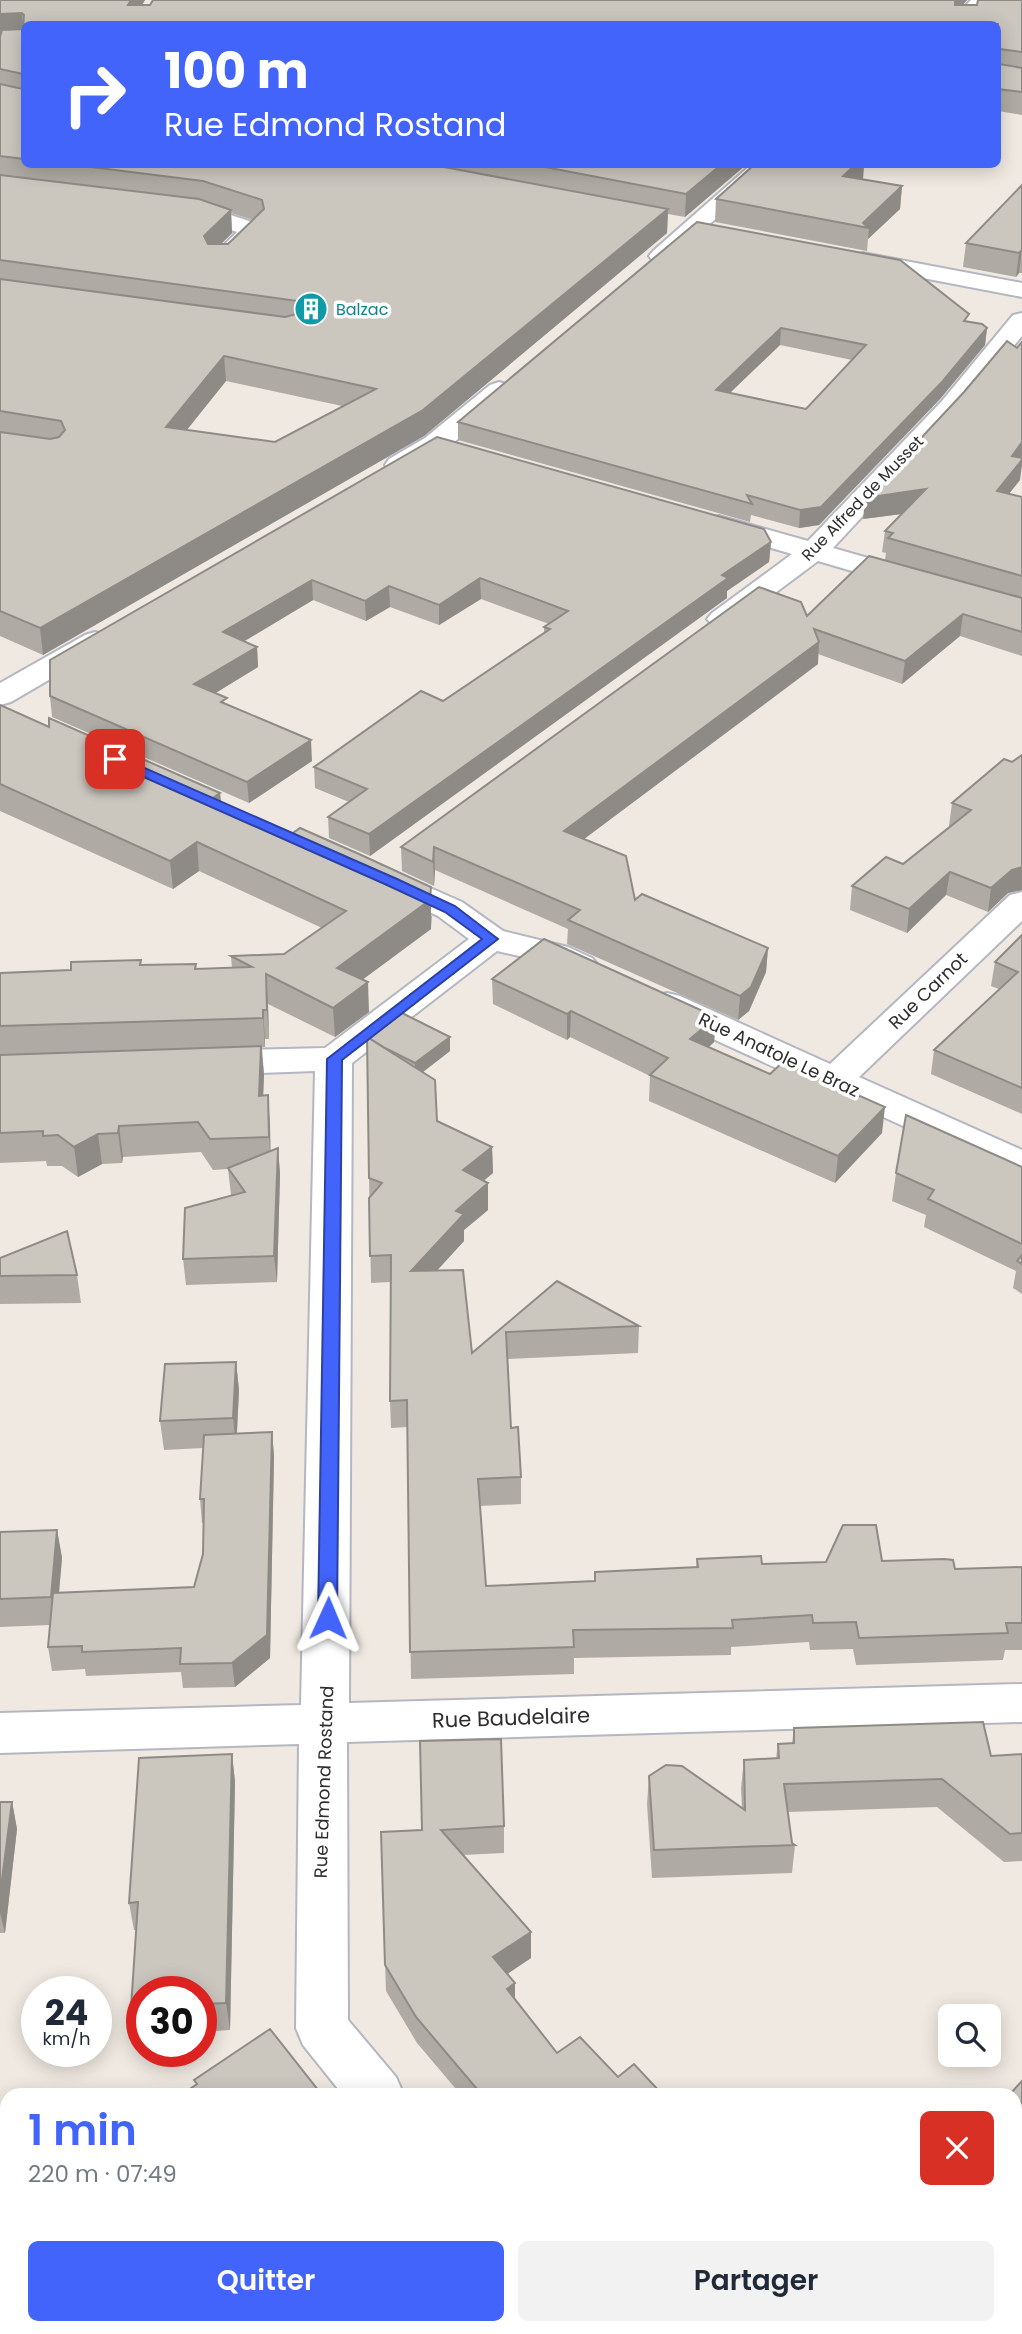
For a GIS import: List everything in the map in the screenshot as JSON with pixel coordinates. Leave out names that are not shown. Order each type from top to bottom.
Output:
[{"type":"street","points":[[964,21],[965,17],[982,0]]},
{"type":"street","points":[[638,275],[762,168]]},
{"type":"street","points":[[155,208],[204,214],[253,230],[220,261]]},
{"type":"street","points":[[667,223],[724,233]]},
{"type":"street","points":[[843,256],[1022,290]]},
{"type":"street","name":"Rue Alfred de Musset","points":[[696,638],[814,551],[951,406],[1022,320]]},
{"type":"street","points":[[380,475],[434,444],[520,372]]},
{"type":"street","points":[[434,444],[466,453]]},
{"type":"street","points":[[691,516],[931,584]]},
{"type":"street","points":[[7,707],[114,630]]},
{"type":"street","name":"Rue Anatole Le Braz","points":[[373,864],[450,909],[491,939],[556,954],[1022,1165]]},
{"type":"street","name":"Rue Carnot","points":[[834,1080],[1022,902]]},
{"type":"street","points":[[181,1064],[334,1059],[491,939]]},
{"type":"street","name":"Rue Edmond Rostand","points":[[334,1059],[321,1778],[322,2028],[371,2088]]},
{"type":"street","name":"Rue Baudelaire","points":[[0,1733],[1022,1703]]},
{"type":"building","points":[[0,0],[131,0],[128,5],[150,5],[153,0],[955,0],[955,5],[977,5],[978,0],[1022,0],[1022,52],[1001,49],[1001,21],[24,21],[22,13],[0,14]]},
{"type":"building","points":[[21,29],[21,74],[0,69],[2,30]]},
{"type":"building","points":[[1001,64],[1022,68],[1022,92],[1001,89]]},
{"type":"building","points":[[0,84],[21,89],[21,159],[0,156]]},
{"type":"building","points":[[99,168],[449,168],[668,209],[423,410],[40,628],[0,611],[0,432],[50,439],[59,437],[65,430],[61,421],[0,411],[0,279],[285,317],[297,314],[300,306],[297,301],[0,260],[0,175],[199,199],[231,210],[204,236],[208,244],[228,244],[264,209],[262,200],[203,181]],"holes":[[[224,356],[376,389],[275,442],[166,427]]]},
{"type":"building","points":[[550,168],[717,168],[686,194]]},
{"type":"building","points":[[751,168],[852,168],[843,176],[902,186],[863,223],[869,228],[716,199]]},
{"type":"building","points":[[1022,185],[1022,250],[1019,253],[966,243]]},
{"type":"building","points":[[697,222],[900,260],[969,314],[964,321],[982,324],[987,328],[942,382],[821,507],[800,510],[747,495],[752,504],[458,422]],"holes":[[[781,328],[866,345],[806,409],[716,390]]]},
{"type":"building","points":[[1007,341],[1017,348],[1022,342],[1022,442],[1012,456],[1022,460],[997,491],[1022,497],[1022,576],[888,538],[893,533],[885,531],[926,489],[865,498],[964,392]]},
{"type":"building","points":[[437,437],[764,529],[771,542],[722,575],[728,578],[369,834],[328,817],[367,789],[314,767],[421,691],[443,701],[550,629],[544,627],[568,611],[480,578],[439,605],[389,586],[365,601],[312,580],[223,632],[257,647],[194,684],[227,698],[221,702],[311,740],[247,782],[50,696],[50,660]]},
{"type":"building","points":[[869,556],[1022,598],[1022,632],[963,614],[905,661],[814,629],[819,642],[564,831],[626,856],[635,900],[642,894],[768,948],[751,987],[740,996],[568,920],[580,910],[434,847],[433,862],[401,847],[759,587],[801,602],[807,616]]},
{"type":"building","points":[[0,705],[49,727],[49,718],[220,793],[210,800],[290,835],[300,828],[359,854],[431,887],[430,900],[337,968],[368,982],[333,1008],[266,974],[267,1010],[263,1010],[263,1018],[0,1026],[0,973],[71,970],[71,962],[141,960],[140,965],[196,964],[195,969],[252,967],[231,956],[284,954],[346,911],[197,842],[170,861],[0,784]]},
{"type":"building","points":[[1022,755],[1022,867],[1012,870],[991,888],[950,872],[909,909],[852,886],[886,857],[903,864],[971,810],[952,803],[1004,759],[1012,762]]},
{"type":"building","points":[[1022,935],[1022,1088],[934,1050],[1018,972],[995,962]]},
{"type":"building","points":[[544,939],[716,1017],[690,1039],[770,1074],[783,1062],[885,1107],[838,1156],[650,1075],[668,1058],[571,1011],[567,1014],[492,979]]},
{"type":"building","points":[[402,1013],[450,1037],[415,1063],[369,1038]]},
{"type":"building","points":[[367,1037],[435,1080],[437,1121],[492,1147],[463,1170],[488,1183],[456,1211],[464,1214],[411,1271],[463,1270],[472,1353],[557,1281],[639,1326],[506,1332],[511,1428],[518,1427],[521,1477],[478,1479],[486,1586],[595,1581],[595,1572],[698,1567],[697,1559],[761,1556],[762,1564],[826,1562],[843,1525],[876,1525],[882,1561],[944,1559],[953,1560],[955,1569],[1022,1567],[1022,1623],[1006,1623],[1008,1633],[859,1638],[856,1622],[813,1623],[812,1615],[732,1620],[733,1628],[573,1630],[574,1647],[410,1652],[407,1400],[390,1401],[391,1255],[370,1256],[369,1198],[382,1183],[369,1178]]},
{"type":"building","points":[[261,1046],[259,1096],[268,1095],[269,1137],[210,1139],[198,1122],[119,1126],[118,1133],[98,1134],[74,1147],[58,1135],[43,1136],[43,1131],[0,1133],[0,1055]]},
{"type":"building","points":[[906,1115],[1022,1167],[1022,1244],[928,1199],[934,1190],[896,1173]]},
{"type":"building","points":[[278,1148],[274,1256],[183,1259],[185,1208],[245,1192],[228,1168]]},
{"type":"building","points":[[67,1231],[77,1275],[0,1276],[0,1258]]},
{"type":"building","points":[[236,1362],[233,1418],[160,1421],[165,1364]]},
{"type":"building","points":[[272,1432],[267,1635],[232,1663],[180,1664],[181,1648],[82,1652],[82,1646],[48,1647],[53,1593],[194,1587],[203,1554],[204,1499],[200,1499],[204,1435]]},
{"type":"building","points":[[57,1530],[51,1597],[0,1599],[0,1532]]},
{"type":"building","points":[[983,1722],[991,1756],[1022,1754],[1022,1833],[1010,1834],[942,1779],[784,1784],[792,1843],[795,1845],[654,1850],[649,1776],[666,1765],[682,1766],[745,1810],[744,1760],[779,1758],[778,1744],[794,1743],[794,1728]]},
{"type":"building","points":[[501,1739],[504,1826],[441,1830],[531,1932],[493,1957],[515,1983],[507,1989],[557,2053],[580,2037],[618,2077],[634,2064],[656,2088],[476,2088],[416,2017],[385,1965],[381,1832],[422,1830],[420,1741]]},
{"type":"building","points":[[232,1754],[226,2003],[217,2003],[217,1976],[133,1976],[138,1902],[129,1903],[139,1758]]},
{"type":"building","points":[[0,1802],[12,1802],[0,1895]]},
{"type":"building","points":[[270,2029],[316,2088],[191,2088],[197,2084],[194,2080]]},
{"type":"place","name":"Balzac","points":[[311,309]]},
{"type":"route","points":[[115,759],[450,909],[491,939],[334,1059],[328,1618]]}]
